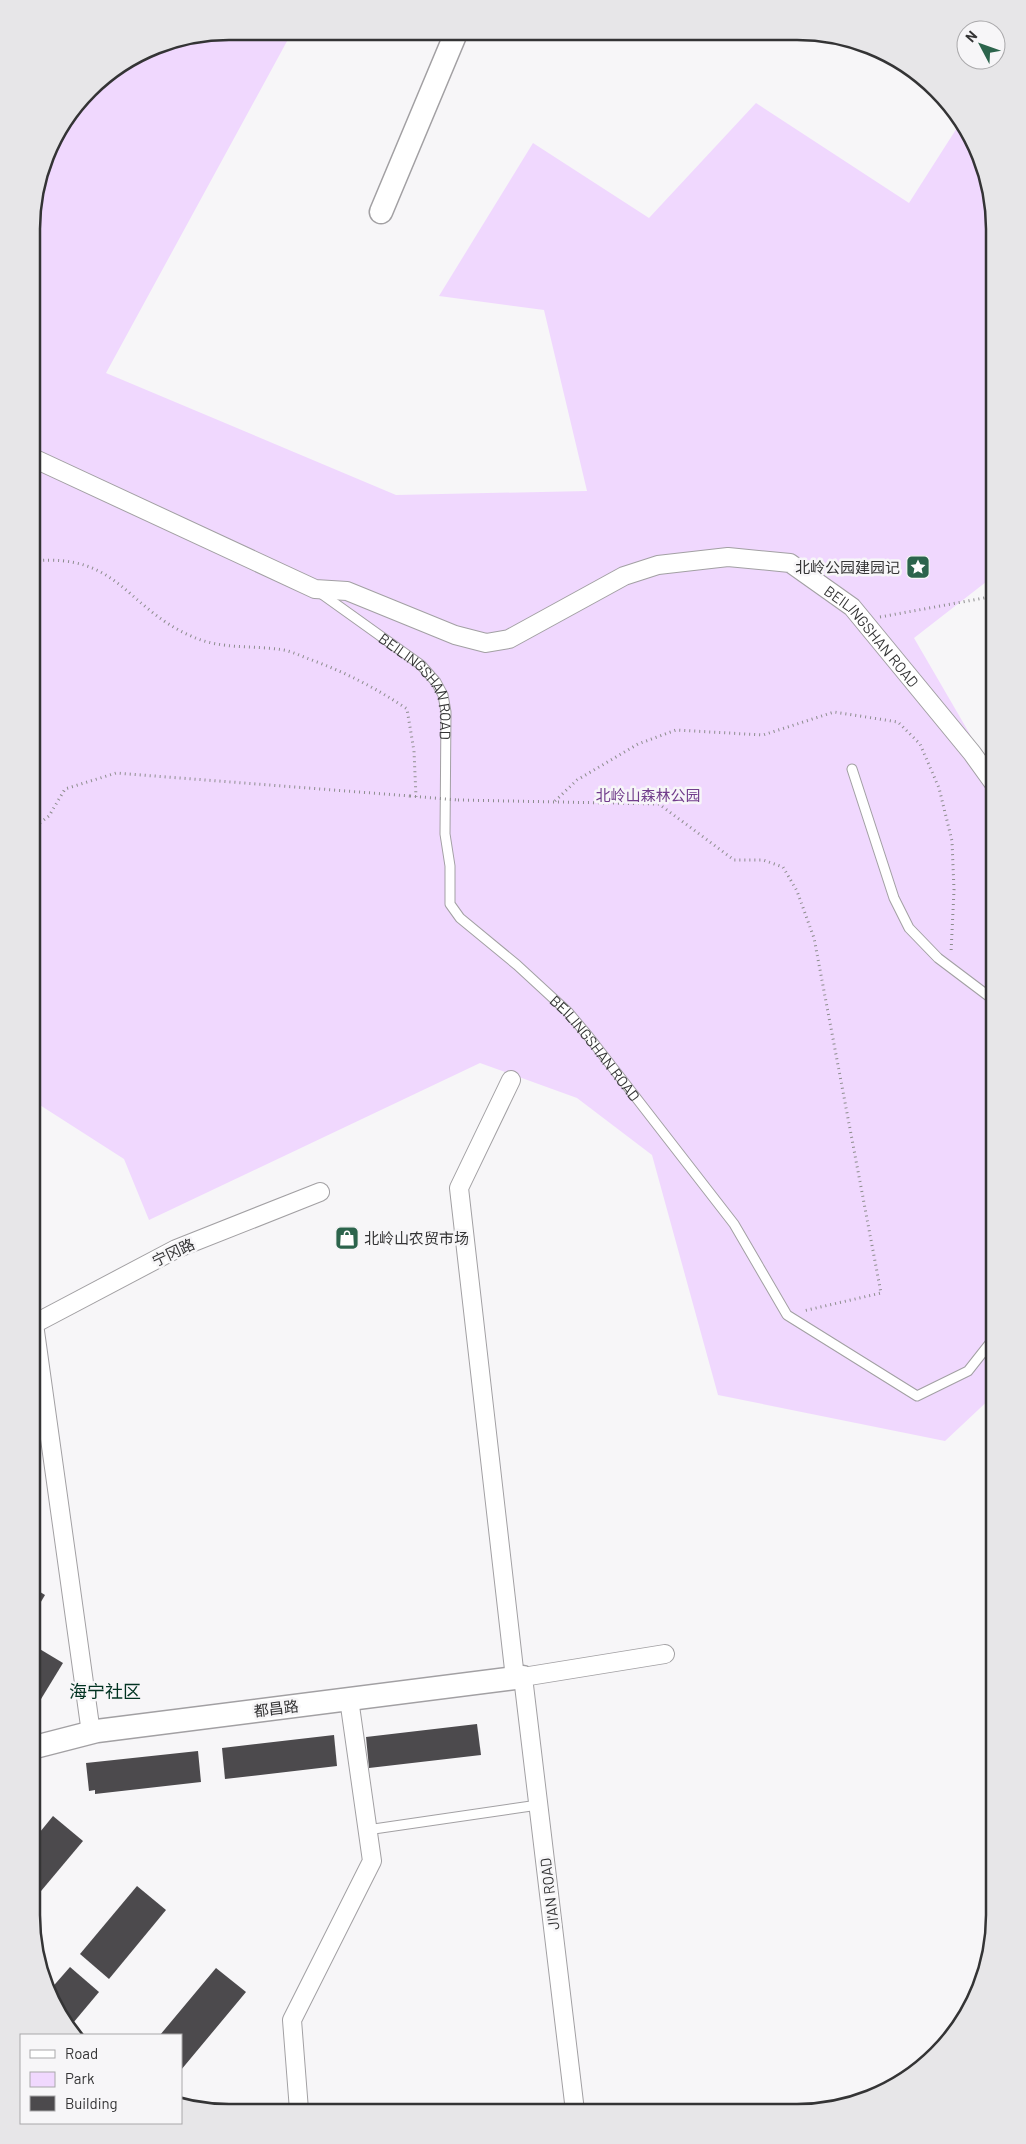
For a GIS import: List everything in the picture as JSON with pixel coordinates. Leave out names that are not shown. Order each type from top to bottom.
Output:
[{"type":"street","points":[[381,212],[453,40]]},
{"type":"street","name":"BEILINGSHAN ROAD","points":[[40,461],[316,589],[347,591],[455,635],[486,643],[509,639],[624,576],[658,565],[728,557],[790,562],[852,608],[986,772]]},
{"type":"street","name":"JI'AN ROAD","points":[[511,1080],[459,1188],[519,1678],[538,1805],[574,2104]]},
{"type":"street","name":"宁冈路","points":[[40,1320],[176,1249],[320,1192]]},
{"type":"street","points":[[40,1373],[91,1733]]},
{"type":"street","points":[[519,1678],[665,1654]]},
{"type":"street","name":"都昌路","points":[[40,1746],[91,1733],[519,1678]]},
{"type":"street","points":[[299,2104],[292,2020],[372,1861],[349,1699]]},
{"type":"lane","name":"BEILINGSHAN ROAD","points":[[316,589],[421,665],[436,682],[443,695],[446,712],[445,834],[450,866],[450,904],[460,918],[525,972],[568,1012],[589,1037],[734,1224],[787,1316],[917,1396],[968,1371],[986,1348]]},
{"type":"lane","points":[[852,769],[894,898],[909,928],[949,966],[986,994]]},
{"type":"lane","points":[[367,1830],[538,1805]]},
{"type":"path","points":[[40,560],[58,558],[89,566],[112,577],[154,614],[191,636],[219,644],[284,650],[334,668],[373,686],[407,709],[414,751],[416,797]]},
{"type":"path","points":[[852,608],[875,618],[986,598]]},
{"type":"path","points":[[555,802],[577,780],[638,744],[676,730],[763,735],[834,712],[898,722],[920,744],[939,788],[952,841],[954,890],[949,966]]},
{"type":"path","points":[[40,823],[49,816],[65,789],[116,773],[458,800],[659,804],[734,860],[763,860],[783,867],[797,891],[814,938],[881,1293],[787,1316]]},
{"type":"green space","name":"北岭山森林公园","points":[[217,40],[288,40],[106,373],[396,495],[587,491],[544,310],[439,296],[533,143],[649,218],[756,103],[909,203],[957,128],[972,157],[980,180],[986,217],[986,582],[914,638],[986,760],[986,1403],[945,1441],[718,1395],[652,1155],[577,1098],[480,1063],[149,1220],[124,1159],[40,1105],[40,217],[46,180],[54,157],[65,135],[87,104],[104,87],[135,65],[157,54],[180,46]]},
{"type":"building","points":[[40,1592],[45,1595],[40,1603]]},
{"type":"building","points":[[40,1649],[63,1663],[40,1701]]},
{"type":"building","points":[[477,1724],[481,1755],[369,1768],[366,1737]]},
{"type":"building","points":[[334,1735],[337,1766],[225,1779],[222,1748]]},
{"type":"building","points":[[198,1751],[201,1782],[95,1794],[95,1790],[89,1791],[86,1763]]},
{"type":"building","points":[[53,1816],[83,1841],[40,1892],[40,1832]]},
{"type":"building","points":[[137,1886],[166,1910],[109,1979],[80,1954]]},
{"type":"building","points":[[70,1967],[99,1992],[74,2022],[54,1986]]},
{"type":"building","points":[[216,1968],[246,1992],[182,2069],[182,2034],[161,2034]]},
{"type":"place","name":"北岭公园建园记","points":[[918,567]]},
{"type":"place","name":"北岭山农贸市场","points":[[347,1238]]},
{"type":"district","name":"海宁社区","points":[[105,1691]]}]
